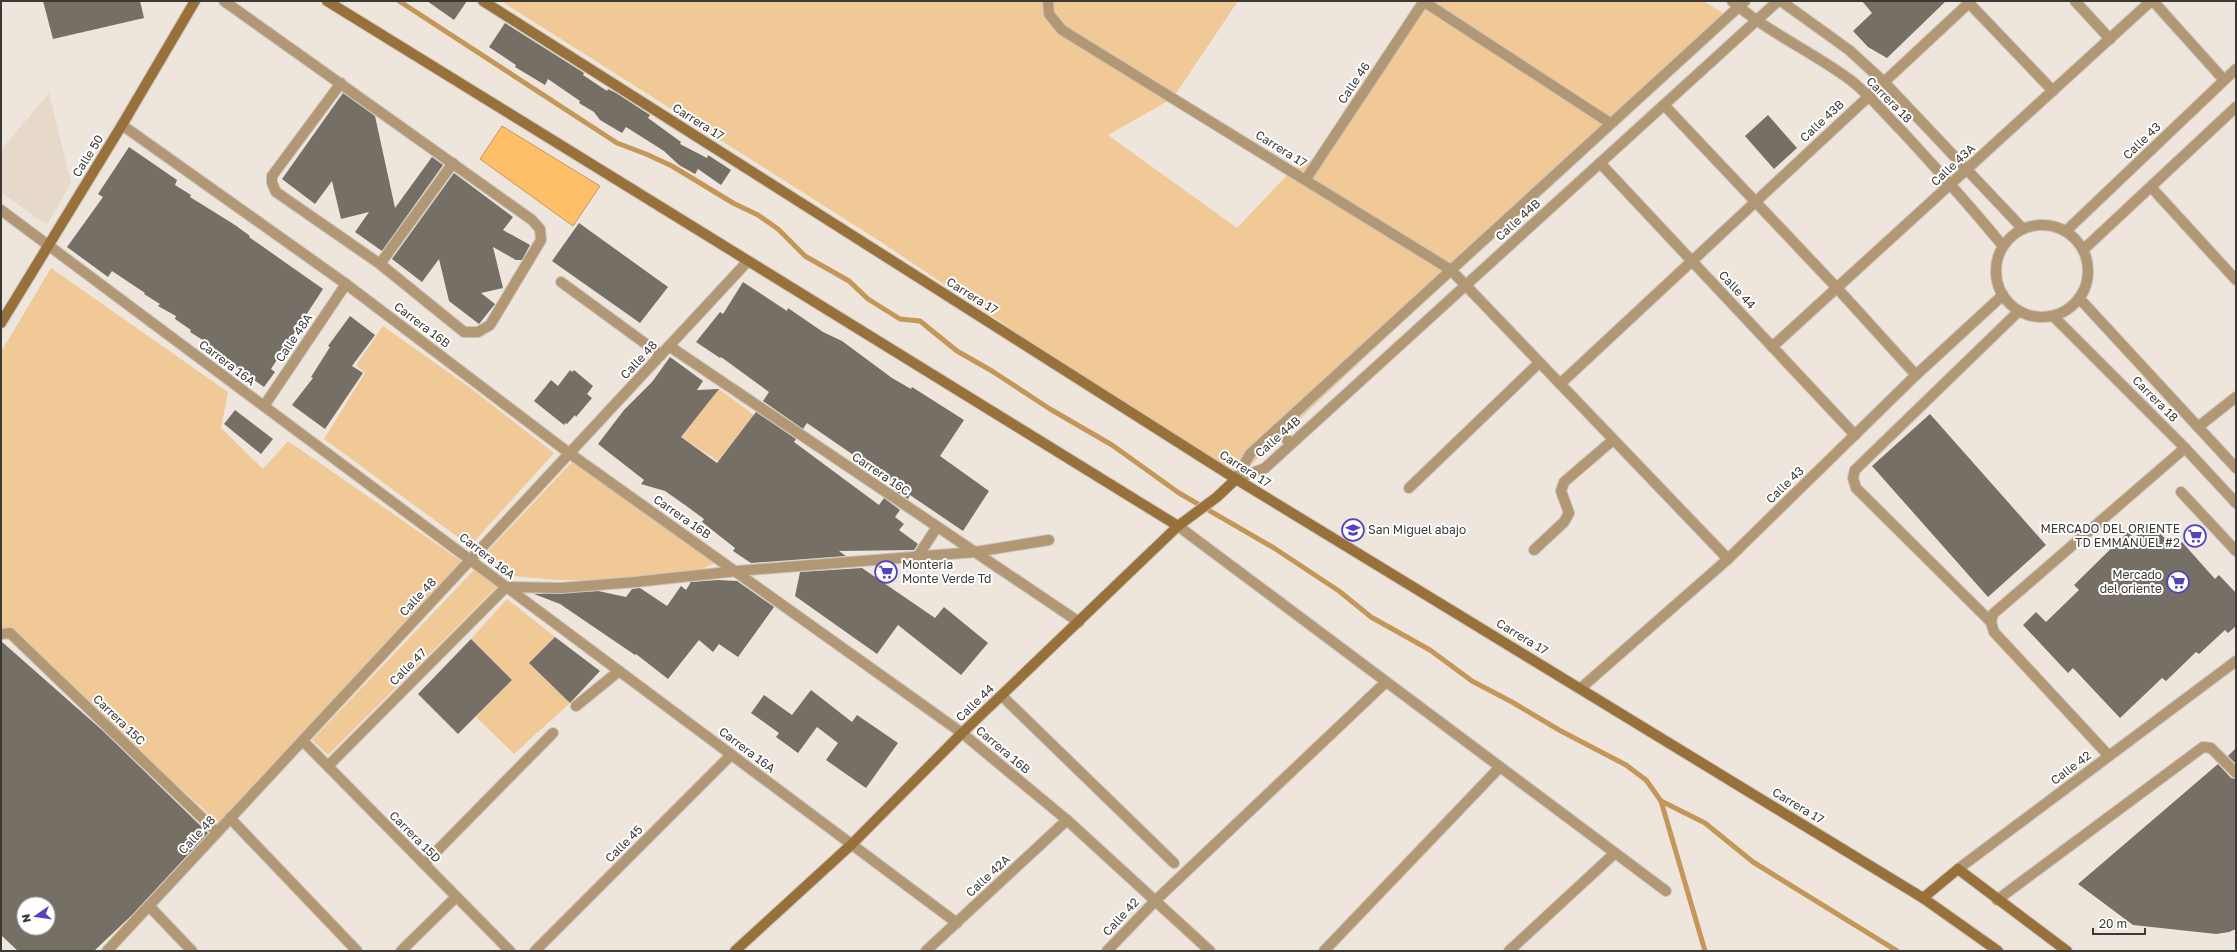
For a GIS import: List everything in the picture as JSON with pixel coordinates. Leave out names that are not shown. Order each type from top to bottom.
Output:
[{"type":"street","name":"Calle 50","points":[[1,323],[122,125],[195,1]]},
{"type":"street","points":[[224,1],[341,83],[453,163],[532,220],[540,229],[541,240],[490,325],[478,332],[464,332],[380,264],[276,192],[272,183],[272,176],[341,83]]},
{"type":"street","points":[[327,1],[748,262],[1182,524],[1386,682],[1666,891]]},
{"type":"street","name":"Carrera 17","points":[[483,1],[1236,479],[1581,688],[1923,898],[1998,951]]},
{"type":"street","name":"Carrera 17","points":[[1048,1],[1049,14],[1062,30],[1451,270],[1728,558]]},
{"type":"street","points":[[1424,1],[1610,123]]},
{"type":"street","name":"Calle 46","points":[[1306,180],[1424,1]]},
{"type":"street","name":"Calle 44B","points":[[1236,479],[1265,468],[1780,1]]},
{"type":"street","name":"Carrera 18","points":[[1780,1],[1849,50],[1884,82],[2023,229]]},
{"type":"street","points":[[2075,1],[2110,38]]},
{"type":"street","points":[[2152,1],[2224,80]]},
{"type":"street","name":"Calle 43A","points":[[1772,347],[2152,1]]},
{"type":"street","points":[[1970,2],[2053,91]]},
{"type":"street","name":"Calle 43B","points":[[1560,384],[1691,260],[1970,2]]},
{"type":"street","name":"Calle 44B","points":[[1236,479],[1250,454],[1739,3]]},
{"type":"street","name":"Carrera 18","points":[[1739,3],[1757,21],[1812,53],[1850,79],[1951,184],[2003,246]]},
{"type":"street","name":"Calle 43","points":[[2066,232],[2236,68]]},
{"type":"street","points":[[1664,105],[1754,202],[1837,288],[1916,375]]},
{"type":"street","points":[[2083,250],[2236,107]]},
{"type":"street","name":"Carrera 16B","points":[[122,125],[346,284],[569,454],[737,571],[962,733],[1067,820],[1210,951]]},
{"type":"street","points":[[380,264],[453,163]]},
{"type":"street","name":"Calle 44","points":[[1600,163],[1855,435]]},
{"type":"street","points":[[2150,188],[2236,280]]},
{"type":"street","name":"Carrera 16A","points":[[1,210],[472,559],[506,587],[957,923]]},
{"type":"street","points":[[2044,225],[2066,232],[2075,239],[2083,250],[2088,269],[2087,279],[2079,298],[2072,306],[2053,316],[2041,317],[2020,311],[2004,295],[1998,284],[1996,271],[1998,258],[2003,246],[2016,233],[2023,229],[2044,225]]},
{"type":"street","name":"Calle 48","points":[[107,951],[748,262]]},
{"type":"street","points":[[560,282],[661,355]]},
{"type":"street","name":"Calle 48A","points":[[264,406],[346,284]]},
{"type":"street","name":"Calle 43","points":[[1581,688],[1728,558],[1916,375],[2004,295]]},
{"type":"street","name":"Carrera 18","points":[[2079,298],[2236,468]]},
{"type":"street","points":[[1991,622],[1856,488],[1853,478],[1855,470],[2020,311]]},
{"type":"street","name":"Carrera 18","points":[[2053,316],[2185,448],[2236,504]]},
{"type":"street","name":"Carrera 16C","points":[[669,346],[1079,622]]},
{"type":"street","points":[[1409,488],[1539,363]]},
{"type":"street","points":[[2198,427],[2236,396]]},
{"type":"street","points":[[1277,429],[1291,444]]},
{"type":"street","points":[[1534,550],[1564,522],[1569,513],[1561,491],[1564,482],[1613,440]]},
{"type":"street","points":[[2109,756],[1994,632],[1991,622],[1992,614],[2185,448]]},
{"type":"street","name":"Calle 44","points":[[735,951],[852,844],[962,733],[1182,524],[1217,497],[1236,479]]},
{"type":"street","points":[[2181,492],[2236,551]]},
{"type":"street","points":[[918,556],[938,528]]},
{"type":"street","points":[[506,587],[562,588],[737,571],[975,552],[1049,540]]},
{"type":"street","name":"Calle 47","points":[[328,766],[506,587]]},
{"type":"street","name":"Carrera 15C","points":[[1,634],[10,633],[217,832]]},
{"type":"street","name":"Calle 42","points":[[1923,898],[1958,869],[2236,661]]},
{"type":"street","points":[[576,706],[619,671]]},
{"type":"street","name":"Calle 42","points":[[1107,951],[1155,900],[1386,682]]},
{"type":"street","points":[[1002,696],[1174,863]]},
{"type":"street","points":[[424,864],[553,733]]},
{"type":"street","name":"Carrera 15D","points":[[303,741],[510,951]]},
{"type":"street","points":[[1997,900],[2203,747],[2211,748],[2236,773]]},
{"type":"street","name":"Calle 45","points":[[534,951],[731,755]]},
{"type":"street","points":[[1324,951],[1500,767]]},
{"type":"street","points":[[230,818],[358,951]]},
{"type":"street","name":"Calle 42A","points":[[926,951],[1067,820]]},
{"type":"street","points":[[1509,951],[1615,853]]},
{"type":"street","points":[[1958,869],[1997,900],[2067,951]]},
{"type":"street","points":[[401,951],[456,897]]},
{"type":"street","points":[[149,906],[192,951]]},
{"type":"shaded area","points":[[501,1],[1238,1],[1173,98],[1108,135],[1237,228],[1291,171],[1321,156],[1424,1],[1703,1],[1728,16],[1236,479],[881,242]]},
{"type":"shaded area","points":[[49,93],[71,183],[47,225],[1,192],[1,150]]},
{"type":"shaded area","points":[[502,126],[600,186],[573,226],[480,159]]},
{"type":"shaded area","points":[[51,268],[228,392],[221,428],[263,469],[288,441],[461,561],[223,827],[10,633],[1,633],[1,352]]},
{"type":"shaded area","points":[[383,326],[469,387],[554,453],[470,546],[324,439],[365,373],[356,365]]},
{"type":"shaded area","points":[[719,389],[754,415],[718,461],[681,437]]},
{"type":"shaded area","points":[[573,461],[718,562],[702,569],[621,581],[556,580],[513,576],[484,555]]},
{"type":"shaded area","points":[[476,568],[499,585],[328,755],[312,740]]},
{"type":"shaded area","points":[[507,599],[555,637],[529,663],[570,703],[514,754],[476,717],[512,680],[471,639]]},
{"type":"building","points":[[43,1],[140,1],[144,18],[53,39]]},
{"type":"building","points":[[427,1],[467,1],[454,20]]},
{"type":"building","points":[[1862,1],[1946,1],[1887,58],[1868,47],[1853,31],[1872,13]]},
{"type":"building","points":[[505,23],[584,73],[583,75],[607,91],[608,89],[616,93],[650,115],[648,118],[681,142],[680,144],[707,158],[708,155],[731,170],[721,185],[698,169],[695,174],[679,165],[664,151],[626,127],[622,133],[600,120],[594,112],[579,103],[580,101],[548,79],[545,85],[515,67],[516,65],[489,47]]},
{"type":"building","points":[[343,93],[375,116],[395,208],[432,157],[443,165],[382,251],[355,232],[369,212],[341,219],[332,181],[315,204],[282,179]]},
{"type":"building","points":[[1768,115],[1797,148],[1774,169],[1745,136]]},
{"type":"building","points":[[129,147],[177,180],[175,185],[191,195],[190,197],[235,225],[250,236],[249,237],[323,289],[271,369],[275,372],[264,387],[220,356],[221,354],[205,344],[206,342],[190,332],[191,330],[175,319],[176,316],[158,306],[160,304],[144,294],[145,293],[112,271],[108,277],[67,247],[103,197],[98,194]]},
{"type":"building","points":[[454,173],[513,217],[503,230],[530,245],[522,260],[516,260],[493,247],[503,288],[481,293],[495,304],[479,324],[449,301],[439,259],[422,282],[392,259]]},
{"type":"building","points":[[579,223],[668,287],[640,323],[552,261]]},
{"type":"building","points":[[743,282],[787,311],[788,308],[823,332],[842,341],[892,378],[911,389],[912,387],[964,420],[940,456],[989,491],[963,531],[910,495],[908,499],[891,488],[894,483],[807,423],[803,429],[763,401],[769,392],[721,357],[720,358],[696,342],[720,312],[723,314]]},
{"type":"building","points":[[350,316],[375,335],[352,366],[363,373],[325,429],[292,405],[313,378],[311,377],[330,347],[328,346]]},
{"type":"building","points":[[670,357],[703,381],[697,390],[719,389],[681,437],[717,463],[756,412],[796,439],[794,442],[879,505],[884,498],[900,510],[895,517],[904,524],[899,530],[918,544],[914,550],[839,551],[846,556],[751,563],[733,551],[735,548],[702,522],[704,519],[685,505],[665,491],[641,484],[644,480],[598,444],[624,410],[652,382]]},
{"type":"building","points":[[570,370],[572,372],[574,370],[593,386],[587,394],[592,398],[576,417],[575,415],[567,424],[565,423],[564,425],[534,401],[551,380],[558,386]]},
{"type":"building","points":[[235,410],[273,439],[261,454],[224,424]]},
{"type":"building","points":[[1930,414],[2046,545],[1988,597],[1872,466]]},
{"type":"building","points":[[2150,523],[2175,549],[2182,542],[2215,579],[2219,575],[2236,593],[2236,626],[2228,633],[2225,630],[2199,654],[2196,652],[2166,681],[2162,678],[2120,718],[2073,668],[2068,673],[2023,625],[2036,612],[2046,622],[2079,590],[2074,585],[2128,532],[2134,538]]},
{"type":"building","points":[[862,568],[935,618],[944,607],[988,643],[961,675],[898,625],[877,654],[795,596],[800,572]]},
{"type":"building","points":[[718,580],[737,581],[774,607],[738,657],[719,644],[713,652],[699,640],[668,679],[636,654],[635,655],[560,604],[534,594],[598,591],[626,597],[632,589],[640,588],[667,606],[681,586],[686,590],[691,582]]},
{"type":"building","points":[[555,637],[600,671],[570,703],[529,663]]},
{"type":"building","points":[[471,639],[512,680],[458,734],[418,694]]},
{"type":"building","points":[[1,641],[102,730],[208,833],[132,915],[94,951],[18,951],[1,935]]},
{"type":"building","points":[[811,690],[852,722],[857,715],[898,743],[866,788],[826,760],[838,743],[817,727],[798,753],[776,737],[779,733],[751,713],[764,695],[792,715]]},
{"type":"building","points":[[2236,748],[2236,764],[2228,756]]},
{"type":"building","points":[[2218,764],[2231,778],[2236,779],[2236,929],[2229,932],[2216,934],[2133,925],[2078,884]]},
{"type":"waterway","points":[[399,1],[617,143],[672,166],[733,203],[758,215],[778,229],[805,256],[849,281],[868,299],[900,319],[920,321],[957,351],[992,371],[1050,409],[1112,445],[1179,493],[1274,548],[1339,591],[1371,617],[1430,650],[1472,681],[1512,702],[1559,730],[1626,765],[1646,780],[1661,801],[1705,951]]},
{"type":"waterway","points":[[1661,801],[1705,823],[1753,862],[1897,951]]},
{"type":"place","name":"San Miguel abajo","points":[[1353,530]]},
{"type":"place","name":"MERCADO DEL ORIENTE TD EMMANUEL #2","points":[[2195,536]]},
{"type":"place","name":"Monteria Monte Verde Td","points":[[886,572]]},
{"type":"place","name":"Mercado del oriente","points":[[2178,582]]}]
